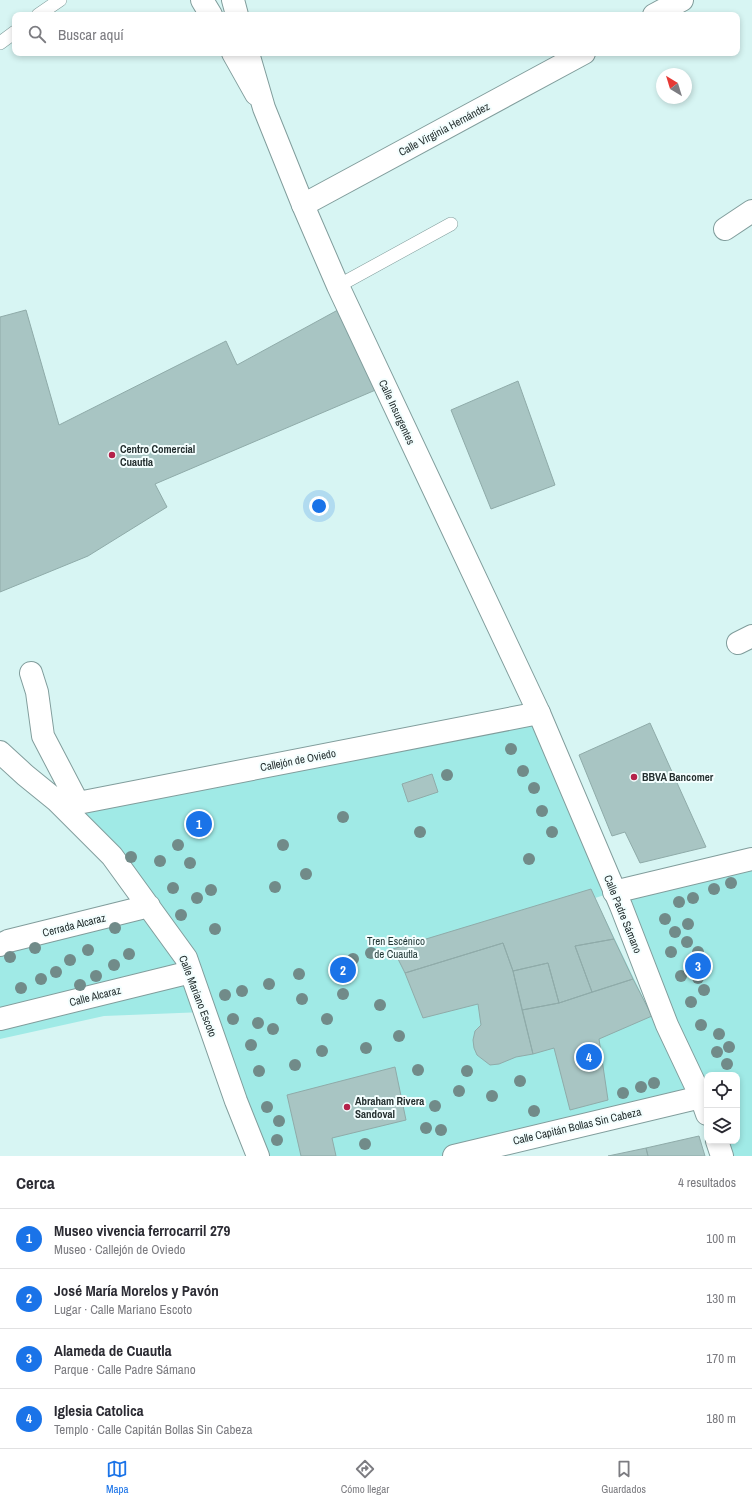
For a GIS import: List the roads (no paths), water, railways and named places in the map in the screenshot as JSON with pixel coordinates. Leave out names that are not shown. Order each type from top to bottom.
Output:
[{"type":"street","points":[[202,0],[209,12]]},
{"type":"street","points":[[233,0],[236,12]]},
{"type":"street","points":[[660,12],[682,0]]},
{"type":"street","points":[[235,56],[264,108]]},
{"type":"street","points":[[249,56],[264,108]]},
{"type":"street","name":"Calle Virginia Hernández","points":[[303,205],[578,56]]},
{"type":"street","name":"Calle Insurgentes","points":[[264,108],[303,205],[338,286],[539,713]]},
{"type":"street","points":[[725,229],[752,211]]},
{"type":"street","points":[[31,673],[37,692],[43,736],[68,802]]},
{"type":"street","name":"Callejón de Oviedo","points":[[68,802],[539,713]]},
{"type":"street","name":"Calle Padre Sámano","points":[[539,713],[614,892],[667,1025],[704,1105]]},
{"type":"street","points":[[0,752],[25,775],[68,802]]},
{"type":"street","name":"Calle Mariano Escoto","points":[[68,802],[112,856],[186,958],[236,1101],[258,1156]]},
{"type":"street","points":[[614,892],[752,859]]},
{"type":"street","name":"Cerrada Alcaraz","points":[[0,945],[8,941],[149,906]]},
{"type":"street","name":"Calle Alcaraz","points":[[0,1020],[191,972]]},
{"type":"street","name":"Calle Capitán Bollas Sin Cabeza","points":[[454,1156],[704,1105]]},
{"type":"street","points":[[718,1144],[722,1156]]},
{"type":"lane","points":[[42,12],[60,0]]},
{"type":"lane","points":[[0,43],[12,34]]},
{"type":"lane","points":[[338,286],[451,224]]},
{"type":"place","name":"Centro Comercial Cuautla","points":[[112,455]]},
{"type":"place","name":"BBVA Bancomer","points":[[634,777]]},
{"type":"place","name":"Museo vivencia ferrocarril 279","points":[[199,824]]},
{"type":"place","name":"Alameda de Cuautla","points":[[698,966]]},
{"type":"place","name":"José María Morelos y Pavón","points":[[343,970]]},
{"type":"place","name":"Iglesia Catolica","points":[[589,1057]]},
{"type":"place","name":"Abraham Rivera Sandoval","points":[[347,1107]]},
{"type":"park label","name":"Tren Escénico de Cuautla","points":[[396,947]]}]
